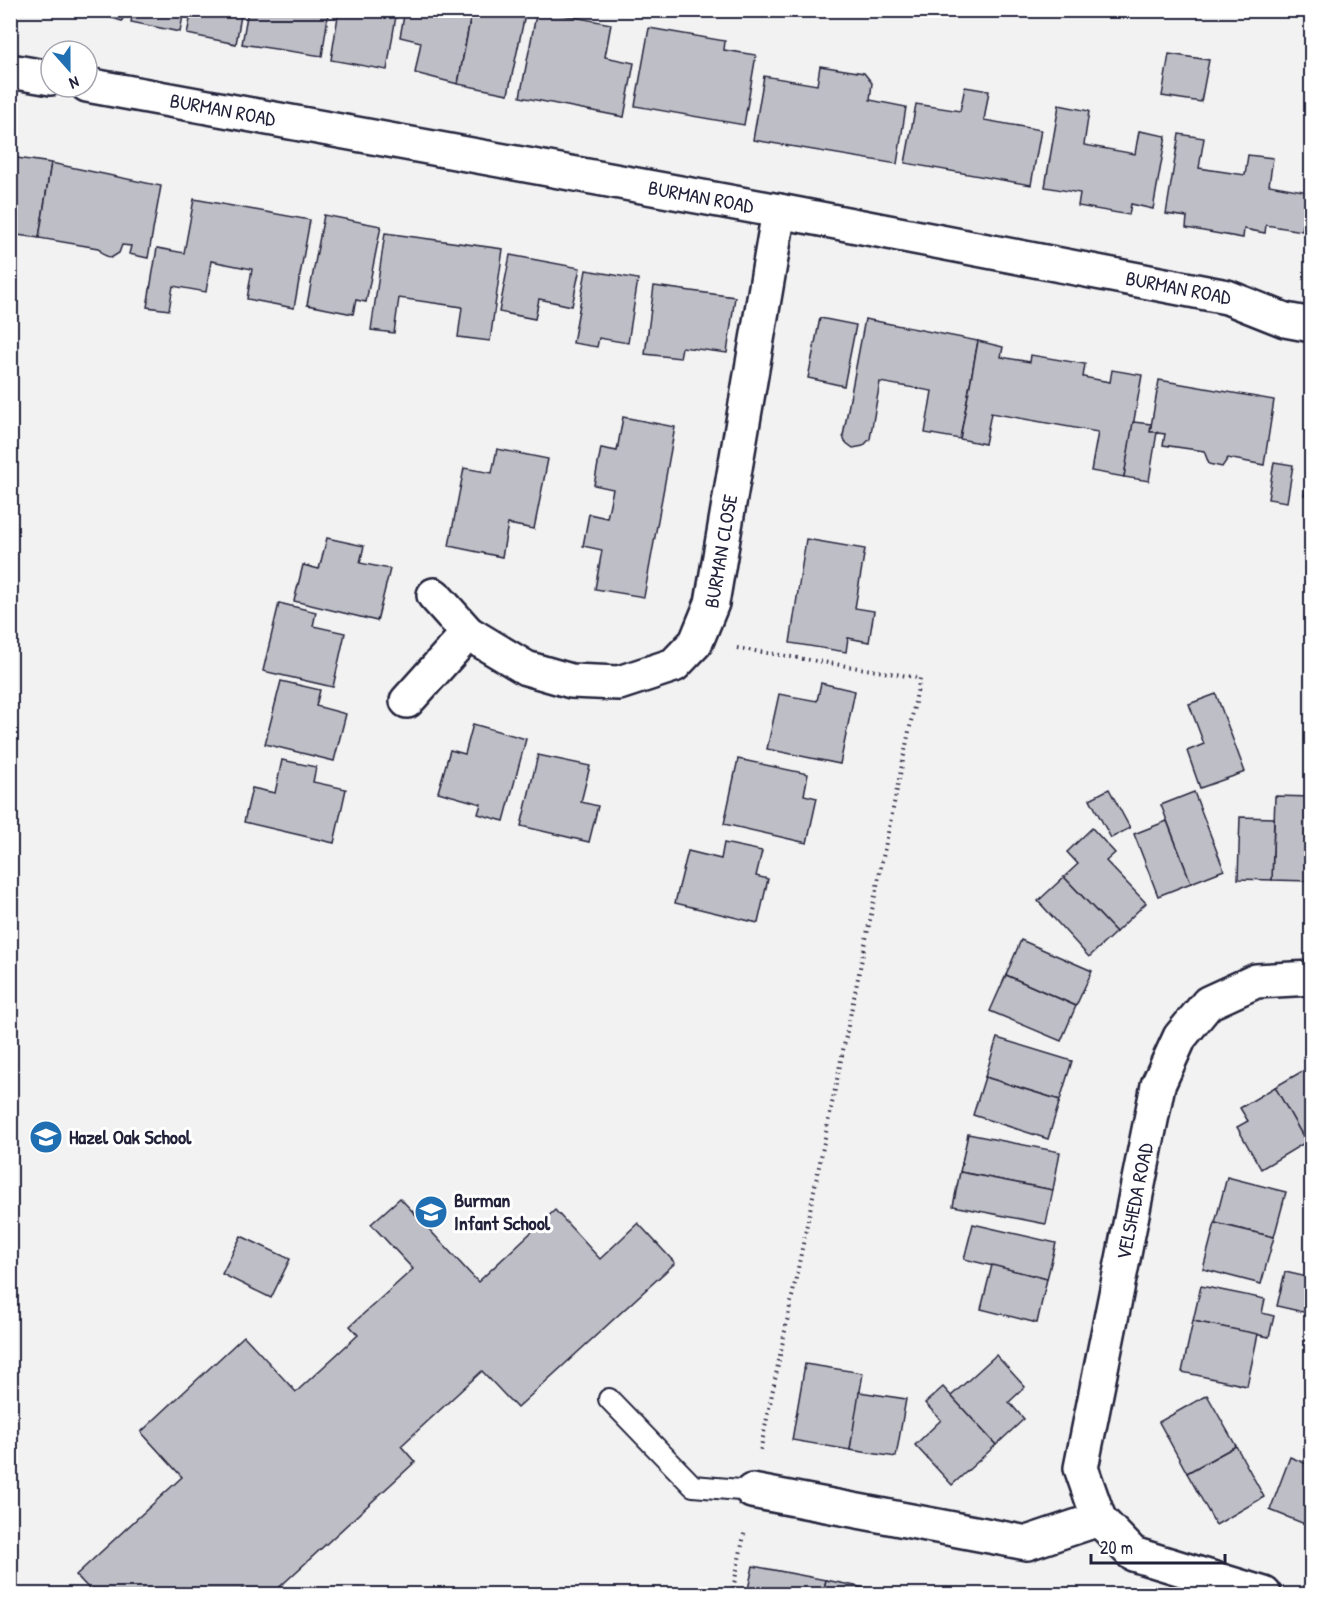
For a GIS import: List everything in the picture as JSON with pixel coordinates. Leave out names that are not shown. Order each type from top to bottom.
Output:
[{"type":"street","points":[[10,71],[39,76]]},
{"type":"street","name":"BURMAN ROAD","points":[[99,87],[779,211],[1227,297],[1285,320],[1311,325]]},
{"type":"street","name":"BURMAN CLOSE","points":[[434,595],[468,633],[526,668],[571,681],[619,683],[674,665],[696,642],[712,603],[779,211]]},
{"type":"street","points":[[407,701],[468,633]]},
{"type":"street","name":"VELSHEDA ROAD","points":[[1264,1594],[1133,1554],[1099,1519],[1081,1468],[1158,1085],[1180,1037],[1208,1003],[1256,981],[1311,978]]},
{"type":"street","points":[[752,1491],[1027,1543],[1099,1519]]},
{"type":"lane","points":[[609,1399],[693,1486],[752,1491]]},
{"type":"path","points":[[696,642],[920,678],[732,1594]]},
{"type":"building","points":[[85,10],[125,10],[122,21]]},
{"type":"building","points":[[133,10],[184,10],[180,32],[131,22]]},
{"type":"building","points":[[192,10],[242,10],[236,44],[187,34]]},
{"type":"building","points":[[248,10],[329,10],[322,56],[242,44]]},
{"type":"building","points":[[339,10],[397,10],[387,70],[331,60]]},
{"type":"building","points":[[405,10],[472,10],[458,84],[415,73],[421,42],[400,37]]},
{"type":"building","points":[[472,10],[526,10],[508,94],[458,84]]},
{"type":"building","points":[[537,10],[611,24],[605,57],[634,63],[624,117],[520,97]]},
{"type":"building","points":[[649,28],[725,41],[724,50],[756,55],[744,125],[635,106]]},
{"type":"building","points":[[1169,54],[1209,60],[1201,102],[1162,96]]},
{"type":"building","points":[[820,66],[864,73],[872,83],[870,100],[906,107],[897,164],[753,140],[764,76],[817,85]]},
{"type":"building","points":[[965,87],[989,91],[984,120],[1041,130],[1031,185],[905,163],[916,104],[960,111]]},
{"type":"building","points":[[1059,105],[1089,111],[1084,145],[1135,154],[1139,131],[1166,136],[1153,209],[1131,204],[1129,215],[1078,206],[1080,193],[1045,187]]},
{"type":"building","points":[[1179,134],[1204,138],[1199,168],[1245,175],[1248,155],[1273,158],[1269,185],[1309,192],[1302,231],[1266,225],[1265,233],[1244,229],[1243,238],[1186,228],[1187,217],[1166,214]]},
{"type":"building","points":[[10,157],[51,163],[39,238],[10,234]]},
{"type":"building","points":[[51,163],[161,186],[148,258],[129,254],[131,246],[122,245],[119,253],[111,258],[104,255],[98,248],[39,238]]},
{"type":"building","points":[[194,199],[310,220],[294,308],[247,299],[252,269],[211,261],[206,292],[173,286],[169,310],[147,307],[157,248],[184,253]]},
{"type":"building","points":[[324,215],[381,226],[366,302],[356,300],[353,314],[307,305]]},
{"type":"building","points":[[385,233],[503,249],[490,341],[458,337],[462,307],[399,298],[394,333],[371,330]]},
{"type":"building","points":[[510,255],[580,268],[572,306],[539,299],[535,319],[499,312]]},
{"type":"building","points":[[586,270],[638,279],[628,343],[599,338],[597,347],[573,343]]},
{"type":"building","points":[[654,286],[735,297],[727,353],[682,347],[680,358],[645,354]]},
{"type":"building","points":[[820,318],[856,325],[844,386],[808,378]]},
{"type":"building","points":[[865,319],[978,341],[960,439],[925,433],[932,391],[880,382],[870,439],[863,446],[853,448],[845,442],[843,436]]},
{"type":"building","points":[[978,341],[1003,347],[1001,357],[1030,362],[1031,355],[1085,364],[1083,377],[1110,382],[1112,370],[1142,375],[1124,477],[1091,471],[1098,432],[991,413],[985,444],[960,439]]},
{"type":"building","points":[[1159,380],[1274,400],[1264,465],[1228,458],[1222,467],[1209,464],[1204,451],[1163,445],[1165,434],[1150,432]]},
{"type":"building","points":[[623,417],[675,427],[644,597],[595,589],[602,550],[583,546],[589,514],[607,518],[613,489],[594,485],[601,448],[617,451]]},
{"type":"building","points":[[1133,422],[1151,424],[1150,432],[1157,432],[1149,481],[1124,477]]},
{"type":"building","points":[[497,449],[548,459],[534,529],[508,524],[502,557],[449,546],[464,468],[492,473]]},
{"type":"building","points":[[1312,455],[1312,496],[1304,495]]},
{"type":"building","points":[[1274,462],[1293,465],[1287,502],[1268,499]]},
{"type":"building","points":[[327,538],[364,546],[360,563],[390,569],[377,621],[294,601],[303,565],[319,569]]},
{"type":"building","points":[[806,539],[865,549],[855,608],[874,611],[869,642],[848,638],[846,652],[790,643]]},
{"type":"building","points":[[279,603],[316,612],[313,626],[345,633],[333,687],[263,671]]},
{"type":"building","points":[[281,681],[320,690],[316,706],[346,714],[334,761],[265,744]]},
{"type":"building","points":[[821,683],[855,691],[840,764],[767,749],[779,694],[817,701]]},
{"type":"building","points":[[1216,694],[1245,772],[1200,788],[1187,751],[1204,744],[1189,704]]},
{"type":"building","points":[[473,724],[526,739],[504,821],[478,814],[481,804],[438,792],[450,750],[465,754]]},
{"type":"building","points":[[538,755],[590,766],[581,802],[598,806],[589,842],[521,826]]},
{"type":"building","points":[[738,759],[808,774],[804,795],[817,798],[807,843],[724,824]]},
{"type":"building","points":[[282,760],[316,767],[313,782],[346,789],[334,843],[244,822],[252,788],[275,793]]},
{"type":"building","points":[[1109,789],[1130,828],[1111,838],[1090,799]]},
{"type":"building","points":[[1194,792],[1224,870],[1191,883],[1161,805]]},
{"type":"building","points":[[1275,796],[1312,797],[1310,881],[1272,880]]},
{"type":"building","points":[[1240,817],[1274,818],[1272,880],[1238,879]]},
{"type":"building","points":[[1167,821],[1191,883],[1158,896],[1134,834]]},
{"type":"building","points":[[1092,828],[1115,853],[1106,861],[1146,903],[1116,932],[1064,877],[1078,864],[1067,852]]},
{"type":"building","points":[[724,843],[762,851],[756,876],[768,879],[758,923],[675,903],[688,851],[721,859]]},
{"type":"building","points":[[1064,877],[1116,932],[1089,957],[1038,901]]},
{"type":"building","points":[[1021,940],[1092,971],[1076,1006],[1006,975]]},
{"type":"building","points":[[1006,975],[1076,1006],[1061,1041],[990,1011]]},
{"type":"building","points":[[997,1038],[1072,1061],[1060,1100],[985,1077]]},
{"type":"building","points":[[1306,1069],[1312,1078],[1312,1139],[1306,1142],[1275,1087]]},
{"type":"building","points":[[985,1077],[1060,1100],[1048,1139],[973,1115]]},
{"type":"building","points":[[1275,1087],[1306,1142],[1261,1169],[1237,1127],[1248,1121],[1240,1108]]},
{"type":"building","points":[[968,1134],[1060,1152],[1053,1190],[960,1172]]},
{"type":"building","points":[[960,1172],[1053,1190],[1046,1224],[953,1206]]},
{"type":"building","points":[[1227,1177],[1286,1192],[1274,1237],[1215,1223]]},
{"type":"building","points":[[400,1198],[478,1282],[555,1210],[600,1259],[638,1223],[675,1263],[517,1408],[482,1371],[401,1446],[415,1462],[272,1594],[248,1594],[242,1589],[236,1594],[94,1594],[76,1575],[182,1477],[141,1432],[244,1336],[296,1392],[358,1335],[350,1326],[413,1269],[371,1224]]},
{"type":"building","points":[[1215,1223],[1274,1237],[1261,1284],[1203,1269]]},
{"type":"building","points":[[973,1224],[1056,1243],[1047,1279],[964,1259]]},
{"type":"building","points":[[241,1236],[290,1259],[271,1298],[222,1274]]},
{"type":"building","points":[[992,1265],[1047,1279],[1037,1323],[981,1309]]},
{"type":"building","points":[[1285,1272],[1312,1278],[1312,1314],[1277,1306]]},
{"type":"building","points":[[1201,1286],[1265,1299],[1262,1313],[1274,1316],[1269,1337],[1193,1321]]},
{"type":"building","points":[[1193,1321],[1258,1334],[1247,1386],[1182,1372]]},
{"type":"building","points":[[996,1355],[1025,1387],[1009,1402],[1024,1419],[996,1445],[951,1396]]},
{"type":"building","points":[[805,1364],[863,1373],[850,1450],[792,1440]]},
{"type":"building","points":[[943,1387],[996,1445],[952,1485],[915,1445],[941,1420],[925,1403]]},
{"type":"building","points":[[859,1392],[906,1399],[896,1457],[850,1450]]},
{"type":"building","points":[[1207,1395],[1236,1446],[1187,1473],[1159,1422]]},
{"type":"building","points":[[1236,1446],[1264,1497],[1216,1525],[1187,1473]]},
{"type":"building","points":[[1290,1457],[1312,1466],[1312,1527],[1270,1510]]},
{"type":"building","points":[[753,1566],[826,1580],[823,1594],[747,1594]]},
{"type":"building","points":[[826,1580],[875,1590],[874,1594],[823,1594]]},
{"type":"place","name":"Hazel Oak School","points":[[46,1137]]},
{"type":"place","name":"Burman Infant School","points":[[431,1212]]}]
